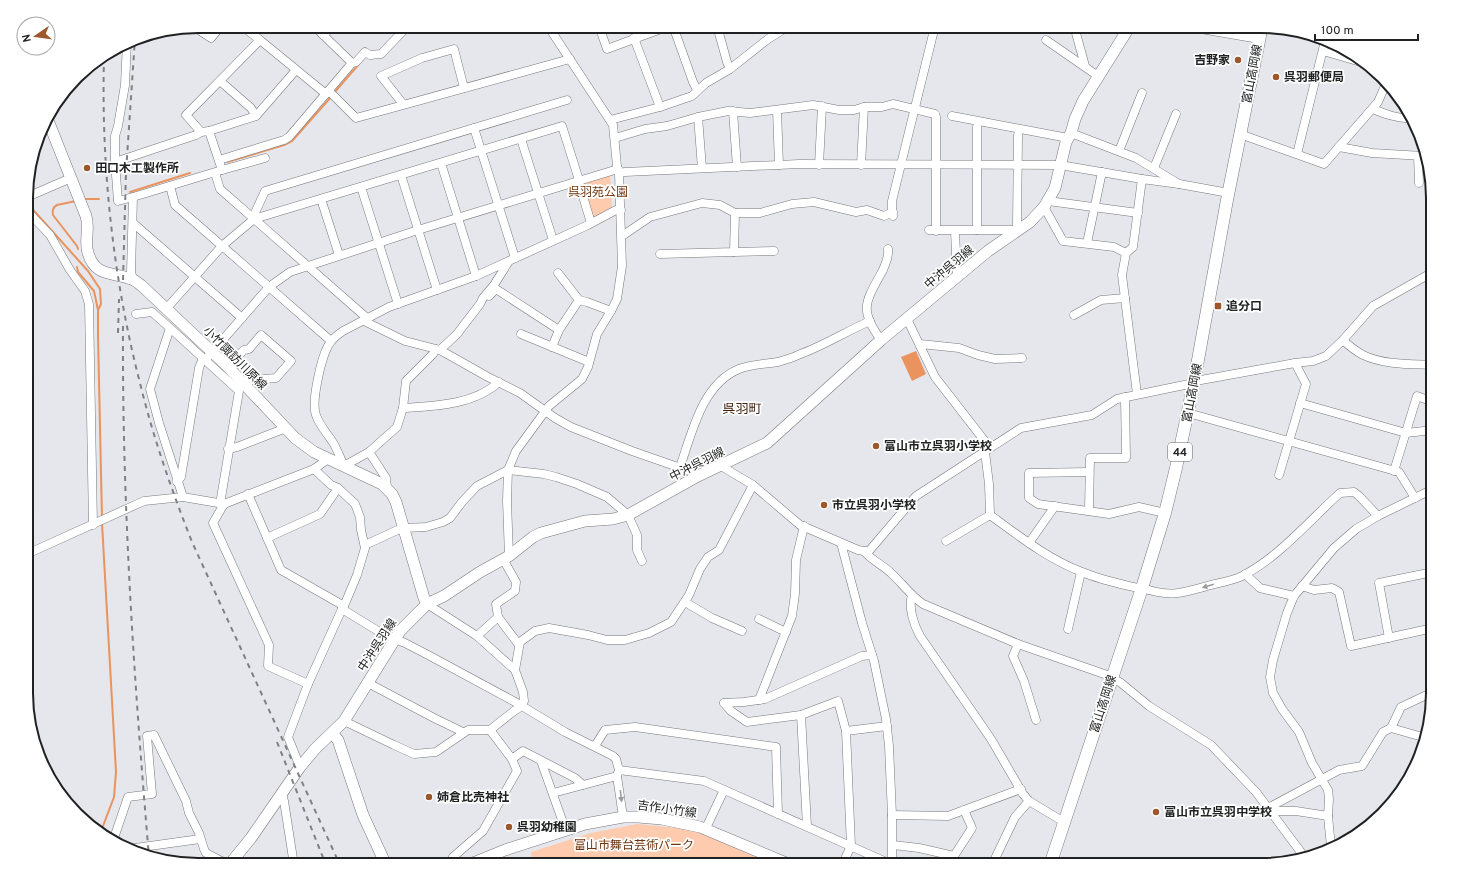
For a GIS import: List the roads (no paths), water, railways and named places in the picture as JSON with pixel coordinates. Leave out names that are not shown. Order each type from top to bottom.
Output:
[{"type":"main road","name":"中沖呉羽線","points":[[235,858],[251,838],[300,767],[315,749],[344,721],[394,639],[410,620],[427,604],[444,596],[464,582],[506,558],[533,537],[552,529],[585,521],[613,519],[628,515],[698,476],[767,443],[881,340],[988,251],[1030,222],[1046,204],[1055,188],[1066,142],[1070,136],[1077,113],[1098,76],[1126,33]]},
{"type":"main road","name":"富山高岡線","points":[[1052,858],[1165,513],[1188,413],[1260,33]]},
{"type":"main road","name":"小竹諏訪川原線","points":[[50,125],[88,223],[86,242],[92,262],[100,271],[133,279],[166,308],[207,356],[227,366],[241,385],[305,446],[325,461],[344,466],[377,481],[387,488],[396,502],[427,604]]},
{"type":"main road","points":[[332,734],[338,740],[363,815],[383,858]]},
{"type":"main road","name":"吉作小竹線","points":[[485,858],[505,850],[585,824],[623,817],[650,817],[706,828],[775,858]]},
{"type":"street","points":[[203,33],[211,38],[215,33]]},
{"type":"street","points":[[251,33],[296,70],[330,94],[356,118],[570,59]]},
{"type":"street","points":[[219,160],[284,140],[289,137],[330,94],[352,64],[356,62],[365,52],[370,55],[381,54],[401,33]]},
{"type":"street","points":[[519,644],[498,617],[496,604],[515,592],[516,582],[506,558],[506,501],[508,470],[516,451],[549,406],[582,379],[589,362],[597,334],[617,299],[622,266],[621,210],[613,125],[553,33]]},
{"type":"street","points":[[601,33],[607,48],[649,33]]},
{"type":"street","points":[[676,33],[697,90]]},
{"type":"street","points":[[719,33],[730,70]]},
{"type":"street","points":[[610,120],[660,107],[692,96],[710,80],[730,70],[768,39],[778,33]]},
{"type":"street","points":[[622,236],[650,217],[702,203],[720,205],[735,213],[760,213],[788,205],[809,202],[820,203],[856,212],[867,210],[884,216],[893,214],[892,201],[933,33]]},
{"type":"street","points":[[1076,33],[1085,66]]},
{"type":"street","points":[[1224,33],[1259,39]]},
{"type":"street","points":[[323,35],[352,64]]},
{"type":"street","points":[[634,38],[660,107]]},
{"type":"street","points":[[260,40],[186,115],[205,132],[219,160],[218,172],[220,189],[366,320],[405,341],[438,349],[520,392],[571,427],[632,451],[680,467],[698,476]]},
{"type":"street","points":[[1046,40],[1098,76]]},
{"type":"street","points":[[1297,154],[1324,46]]},
{"type":"street","points":[[126,49],[124,85],[118,126],[115,136],[118,201],[265,158]]},
{"type":"street","points":[[403,104],[381,76],[422,58],[454,49],[464,88]]},
{"type":"street","points":[[1323,51],[1350,59]]},
{"type":"street","points":[[115,162],[256,116],[296,70]]},
{"type":"street","points":[[220,81],[251,108],[256,116]]},
{"type":"street","points":[[1240,134],[1324,164],[1373,109],[1384,88]]},
{"type":"street","points":[[1119,151],[1142,93]]},
{"type":"street","points":[[254,219],[254,215],[265,191],[567,100]]},
{"type":"street","points":[[615,138],[645,129],[667,126],[698,117],[733,111],[750,113],[813,105],[839,110],[854,110],[864,107],[882,107],[893,104],[914,109],[935,116],[936,165],[932,230],[955,231],[1019,230],[1017,226],[1018,134]]},
{"type":"street","points":[[819,165],[822,106]]},
{"type":"street","points":[[861,165],[864,107]]},
{"type":"street","points":[[1373,109],[1386,115],[1406,119]]},
{"type":"street","points":[[776,110],[779,165]]},
{"type":"street","points":[[733,111],[737,167]]},
{"type":"street","points":[[1154,168],[1176,114]]},
{"type":"street","points":[[952,116],[1070,136],[1119,151],[1136,158],[1179,184]]},
{"type":"street","points":[[698,117],[702,168]]},
{"type":"street","points":[[166,308],[222,246],[254,219],[562,126],[591,223]]},
{"type":"street","points":[[976,230],[977,127]]},
{"type":"street","points":[[474,128],[498,205],[512,260]]},
{"type":"street","points":[[521,139],[553,240]]},
{"type":"street","points":[[1339,147],[1372,153],[1420,156]]},
{"type":"street","points":[[1419,183],[1421,158]]},
{"type":"street","points":[[440,163],[476,276]]},
{"type":"street","points":[[177,482],[181,477],[199,368],[207,356],[269,287],[290,272],[306,266],[578,180],[618,171],[625,172],[779,165],[1060,165],[1229,193]]},
{"type":"street","points":[[1087,243],[1102,172]]},
{"type":"street","points":[[401,175],[437,290]]},
{"type":"street","points":[[33,195],[71,178]]},
{"type":"street","points":[[1137,394],[1122,275],[1126,253],[1133,247],[1142,179]]},
{"type":"street","points":[[170,186],[175,205],[331,341]]},
{"type":"street","points":[[361,187],[398,304]]},
{"type":"street","points":[[133,197],[131,272],[133,279]]},
{"type":"street","points":[[322,199],[339,255]]},
{"type":"street","points":[[1126,253],[1114,247],[1063,241],[1046,204],[1095,207],[1138,213]]},
{"type":"street","points":[[512,260],[457,334],[438,349],[406,381],[403,408],[397,427],[369,452],[344,466],[334,443],[316,416],[314,406],[316,388],[324,356],[331,341],[343,331],[389,307],[476,276],[616,210],[621,210]]},
{"type":"street","points":[[734,252],[735,213]]},
{"type":"street","points":[[33,217],[50,235],[70,270],[85,291],[89,304],[94,524]]},
{"type":"street","points":[[133,224],[242,318]]},
{"type":"street","points":[[955,231],[957,277]]},
{"type":"street","points":[[881,340],[870,321],[866,310],[873,287],[888,259],[888,249]]},
{"type":"street","points":[[660,254],[774,251]]},
{"type":"street","points":[[558,272],[579,300],[611,311]]},
{"type":"street","points":[[864,551],[873,547],[916,496],[1021,428],[1092,415],[1111,402],[1137,394],[1295,362],[1313,361],[1326,356],[1343,340],[1372,306],[1426,276]]},
{"type":"street","points":[[480,304],[486,301],[496,288],[559,330]]},
{"type":"street","points":[[1074,315],[1101,300],[1125,298]]},
{"type":"street","points":[[552,347],[559,330],[579,300]]},
{"type":"street","points":[[136,314],[152,312],[241,385]]},
{"type":"street","points":[[907,319],[935,377],[987,444],[990,515]]},
{"type":"street","points":[[680,467],[697,419],[707,398],[716,385],[727,375],[741,369],[780,362],[799,355],[823,345],[870,321]]},
{"type":"street","points":[[170,328],[150,388],[159,423],[183,497]]},
{"type":"street","points":[[521,334],[589,362]]},
{"type":"street","points":[[227,366],[244,350],[249,349],[261,335],[291,361],[276,378],[241,385]]},
{"type":"street","points":[[1343,340],[1364,356],[1404,364],[1426,365]]},
{"type":"street","points":[[920,344],[959,348],[995,359],[1022,358]]},
{"type":"street","points":[[1279,475],[1306,384],[1295,362]]},
{"type":"street","points":[[403,408],[446,404],[467,399],[484,393],[499,382]]},
{"type":"street","points":[[241,385],[228,449],[222,504],[214,523],[269,645],[268,666],[308,684]]},
{"type":"street","points":[[1394,471],[1417,396],[1426,399]]},
{"type":"street","points":[[1089,511],[1090,458],[1126,458],[1126,397]]},
{"type":"street","points":[[1300,404],[1406,433],[1426,431]]},
{"type":"street","points":[[1188,413],[1399,472],[1415,498]]},
{"type":"street","points":[[228,449],[237,448],[286,428]]},
{"type":"street","points":[[369,452],[386,478],[387,488]]},
{"type":"street","points":[[33,551],[114,516],[144,501],[183,497],[222,504],[314,469],[325,461]]},
{"type":"street","points":[[721,466],[754,485],[800,525],[841,543],[864,551],[868,556],[893,574],[912,595],[923,604],[1018,644],[1121,682],[1149,706],[1211,745],[1256,792],[1270,809],[1287,836],[1301,853]]},
{"type":"street","points":[[300,767],[288,737],[308,684],[343,608],[360,566],[365,545],[357,508],[338,488],[332,485],[314,469]]},
{"type":"street","points":[[365,545],[404,528],[426,527],[446,521],[477,486],[508,470],[544,474],[577,484],[607,497],[628,515],[636,535],[637,550],[642,561]]},
{"type":"street","points":[[1089,472],[1029,473],[1029,498],[1038,504],[1109,514],[1139,507],[1165,513]]},
{"type":"street","points":[[515,670],[519,644],[535,631],[549,628],[570,631],[612,641],[635,638],[671,622],[685,602],[700,569],[708,557],[719,550],[754,485]]},
{"type":"street","points":[[267,538],[320,514],[338,488]]},
{"type":"street","points":[[990,515],[1029,543],[1058,561],[1081,572],[1103,580],[1141,588],[1160,594],[1186,592],[1245,574],[1272,556],[1340,493],[1354,492],[1378,516]]},
{"type":"street","points":[[1331,842],[1328,816],[1330,800],[1328,790],[1312,763],[1299,732],[1282,709],[1273,693],[1270,677],[1273,660],[1294,596],[1334,548],[1356,529],[1378,516],[1426,492]]},
{"type":"street","points":[[248,494],[281,570],[383,634],[430,656],[522,706],[565,732],[613,756],[616,759],[623,817]]},
{"type":"street","points":[[1029,543],[1055,506]]},
{"type":"street","points":[[946,541],[990,515]]},
{"type":"street","points":[[759,700],[792,616],[794,606],[796,560],[804,526]]},
{"type":"street","points":[[841,543],[872,655],[887,726],[892,815],[892,858]]},
{"type":"street","points":[[1068,629],[1081,572]]},
{"type":"street","points":[[1389,638],[1379,583],[1426,573]]},
{"type":"street","points":[[1245,574],[1260,588],[1294,596]]},
{"type":"street","points":[[1302,586],[1314,590],[1332,588],[1339,592],[1351,646],[1426,630]]},
{"type":"street","points":[[912,595],[910,600],[913,618],[920,636],[988,734],[1028,801],[1064,822]]},
{"type":"street","points":[[685,602],[712,618],[742,631]]},
{"type":"street","points":[[344,721],[414,754],[436,752],[468,730],[490,730],[522,706],[524,701],[523,692],[515,670],[477,636],[427,604]]},
{"type":"street","points":[[477,636],[498,617]]},
{"type":"street","points":[[759,619],[786,632]]},
{"type":"street","points":[[1018,644],[1013,656],[1024,681],[1036,720]]},
{"type":"street","points":[[845,858],[851,846],[846,731],[838,701],[801,715],[747,722],[731,712],[724,703],[759,700],[778,694],[862,656],[872,655]]},
{"type":"street","points":[[368,683],[463,732]]},
{"type":"street","points":[[1270,809],[1322,778],[1339,770],[1362,766],[1383,732],[1391,728],[1401,707],[1426,695]]},
{"type":"street","points":[[801,715],[807,826]]},
{"type":"street","points":[[846,731],[887,726]]},
{"type":"street","points":[[595,746],[605,730],[635,727],[776,747],[778,814]]},
{"type":"street","points":[[1391,728],[1420,736]]},
{"type":"street","points":[[454,858],[484,831],[517,771],[512,759],[490,730]]},
{"type":"street","points":[[115,836],[128,797],[152,794],[147,736],[154,735],[186,801],[206,853],[216,858]]},
{"type":"street","points":[[512,759],[523,751],[575,778],[583,785]]},
{"type":"street","points":[[541,761],[566,831]]},
{"type":"street","points":[[553,794],[618,773],[704,781],[878,858]]},
{"type":"street","points":[[892,815],[948,816],[1021,789]]},
{"type":"street","points":[[706,828],[724,790]]},
{"type":"street","points":[[282,794],[293,858]]},
{"type":"street","points":[[995,858],[1015,817],[1028,801]]},
{"type":"street","points":[[1270,809],[1328,816]]},
{"type":"street","points":[[893,845],[919,848],[954,856],[972,828],[964,810]]},
{"type":"street","points":[[141,847],[200,839]]},
{"type":"waterway","points":[[333,94],[359,64]]},
{"type":"waterway","points":[[227,162],[284,145],[292,141],[331,97]]},
{"type":"waterway","points":[[130,192],[190,173]]},
{"type":"waterway","points":[[83,199],[99,199]]},
{"type":"waterway","points":[[76,201],[57,205],[54,208],[53,215],[78,249]]},
{"type":"waterway","points":[[33,210],[88,271],[100,289],[101,304],[98,310],[98,335],[102,518]]},
{"type":"waterway","points":[[77,267],[78,272],[94,291],[98,310]]},
{"type":"waterway","points":[[102,523],[116,772],[114,797],[103,827]]},
{"type":"railway","points":[[123,280],[126,172],[134,46]]},
{"type":"railway","points":[[104,62],[107,182],[116,265],[131,347],[152,426],[171,485],[192,542],[337,858]]},
{"type":"railway","points":[[118,333],[119,299]]},
{"type":"railway","points":[[123,326],[123,393],[130,592],[138,724],[148,850]]},
{"type":"railway","points":[[277,742],[323,858]]},
{"type":"place","name":"吉野家","points":[[1238,60]]},
{"type":"place","name":"呉羽郵便局","points":[[1276,77]]},
{"type":"place","name":"田口木工製作所","points":[[87,168]]},
{"type":"place","name":"追分口","points":[[1218,306]]},
{"type":"place","name":"富山市立呉羽小学校","points":[[876,446]]},
{"type":"place","name":"市立呉羽小学校","points":[[824,505]]},
{"type":"place","name":"姉倉比売神社","points":[[429,797]]},
{"type":"place","name":"富山市立呉羽中学校","points":[[1156,812]]},
{"type":"place","name":"呉羽幼稚園","points":[[509,827]]},
{"type":"district","name":"呉羽町","points":[[742,408]]},
{"type":"park label","name":"呉羽苑公園","points":[[598,192]]},
{"type":"park label","name":"富山市舞台芸術パーク","points":[[634,845]]}]
